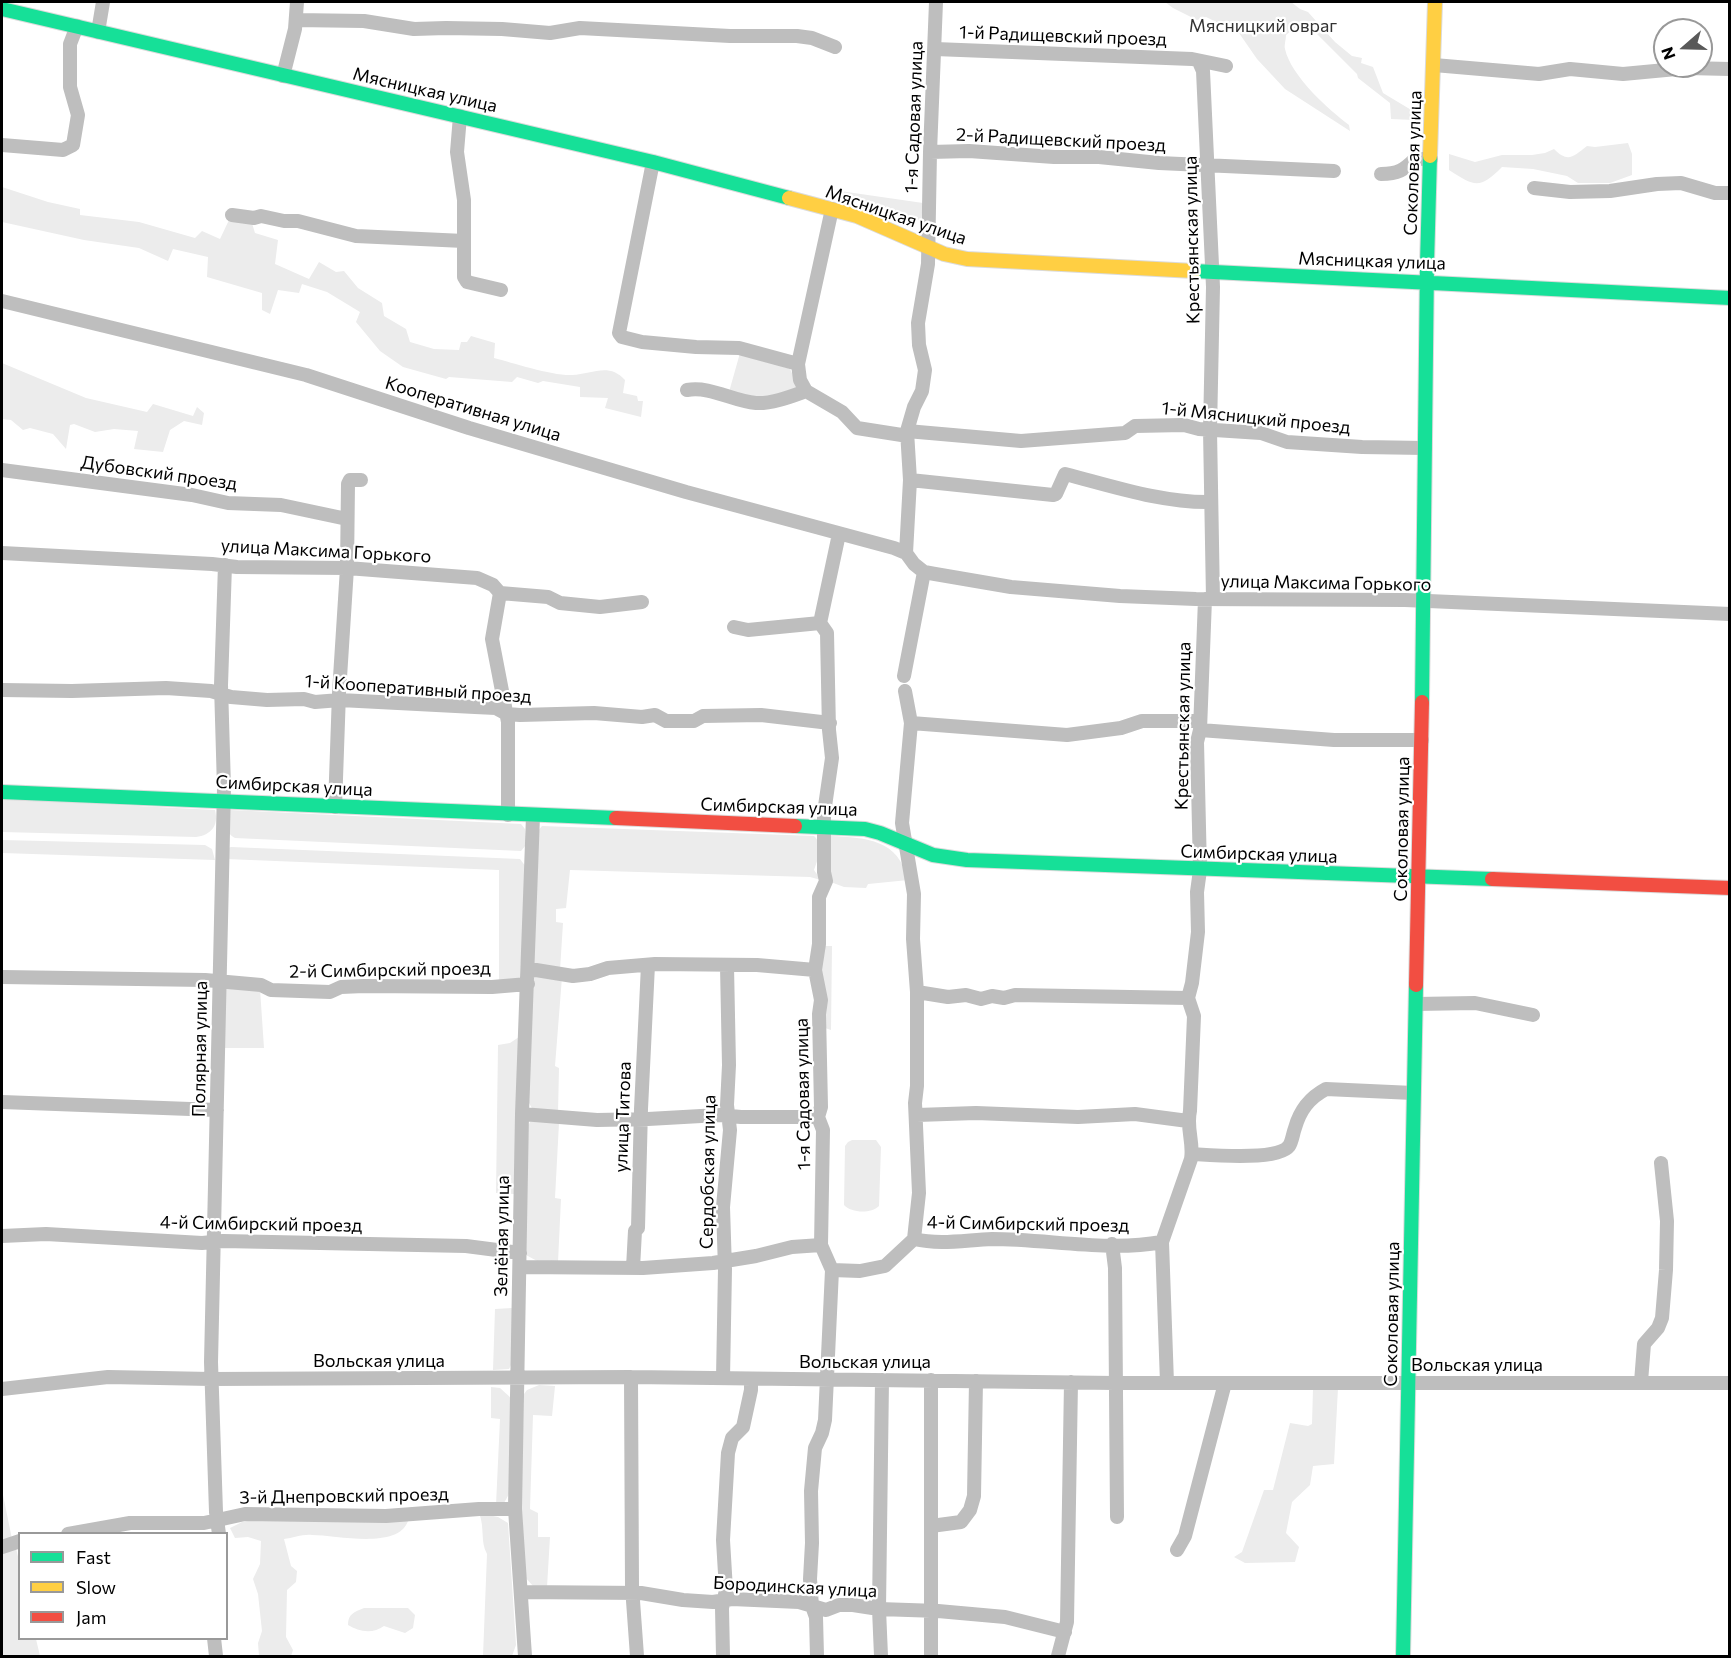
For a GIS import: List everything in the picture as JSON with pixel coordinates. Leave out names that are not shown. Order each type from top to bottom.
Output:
[{"type":"main road","name":"Соколовая улица","points":[[1403,1656],[1422,740],[1427,282],[1435,2]]},
{"type":"main road","name":"Мясницкая улица","points":[[2,9],[652,162],[857,216],[944,254],[967,259],[1730,298]]},
{"type":"main road","name":"Симбирская улица","points":[[2,792],[865,829],[880,832],[933,855],[967,860],[1730,888]]},
{"type":"street","points":[[98,32],[103,2]]},
{"type":"street","points":[[283,76],[296,20],[297,2]]},
{"type":"street","name":"1-я Садовая улица","points":[[906,553],[910,480],[907,434],[914,407],[922,391],[926,370],[919,345],[918,323],[927,274],[936,2]]},
{"type":"street","points":[[296,20],[364,21],[414,30],[446,28],[550,33],[580,28],[730,36],[797,36],[812,38],[835,47]]},
{"type":"street","points":[[2,145],[63,150],[73,145],[78,115],[70,87],[70,44],[77,26]]},
{"type":"street","name":"1-й Радищевский проезд","points":[[935,49],[1192,59],[1226,66]]},
{"type":"street","name":"Крестьянская улица","points":[[1162,1242],[1176,1207],[1192,1154],[1188,1121],[1194,1016],[1188,998],[1198,932],[1197,892],[1200,870],[1197,742],[1209,599],[1211,502],[1209,430],[1212,273],[1203,71],[1199,62]]},
{"type":"street","points":[[1434,65],[1539,74],[1570,69],[1623,75],[1687,68],[1730,69]]},
{"type":"street","points":[[460,116],[458,152],[464,200],[464,277],[467,282],[501,290]]},
{"type":"street","name":"2-й Радищевский проезд","points":[[930,152],[969,151],[1054,157],[1099,157],[1158,163],[1335,171]]},
{"type":"street","points":[[1381,174],[1396,174],[1404,170],[1415,159],[1431,159]]},
{"type":"street","points":[[652,162],[619,333],[622,338],[696,347],[739,348],[798,364]]},
{"type":"street","points":[[1534,188],[1570,192],[1610,191],[1681,183],[1715,193],[1730,193]]},
{"type":"street","points":[[687,390],[705,389],[755,403],[767,402],[806,390],[800,380],[798,364],[832,209]]},
{"type":"street","points":[[232,214],[254,219],[261,216],[298,220],[356,236],[464,241]]},
{"type":"street","name":"Кооперативная улица","points":[[2,301],[306,375],[480,431],[686,492],[894,548],[906,553],[924,572]]},
{"type":"street","name":"1-й Мясницкий проезд","points":[[806,390],[842,412],[857,428],[907,434],[1021,441],[1125,433],[1135,426],[1184,425],[1209,430],[1261,433],[1287,442],[1425,448]]},
{"type":"street","name":"Дубовский проезд","points":[[2,470],[192,495],[228,503],[280,505],[347,519]]},
{"type":"street","points":[[910,480],[1053,495],[1056,494],[1065,474],[1152,495],[1192,502],[1211,502]]},
{"type":"street","points":[[335,807],[347,568],[348,484],[350,480],[361,480]]},
{"type":"street","name":"1-я Садовая улица","points":[[817,1656],[816,1617],[812,1606],[810,1579],[811,1491],[816,1448],[825,1420],[832,1270],[821,1245],[823,1130],[818,1117],[821,1107],[819,1014],[821,1000],[815,969],[819,944],[819,897],[826,881],[824,813],[832,758],[827,633],[820,623],[839,534]]},
{"type":"street","name":"улица Максима Горького","points":[[2,553],[225,565],[347,568],[477,578],[493,585],[500,593],[548,597],[560,603],[600,607],[642,602]]},
{"type":"street","name":"Полярная улица","points":[[218,1527],[211,1379],[224,801],[221,694],[225,565]]},
{"type":"street","points":[[904,676],[924,572]]},
{"type":"street","name":"улица Максима Горького","points":[[924,572],[1011,587],[1120,596],[1424,601],[1730,614]]},
{"type":"street","points":[[500,593],[492,639],[507,714],[508,814]]},
{"type":"street","points":[[734,627],[748,630],[820,623]]},
{"type":"street","name":"1-й Кооперативный проезд","points":[[2,690],[72,691],[166,688],[211,691],[231,697],[267,700],[304,699],[315,702],[340,700],[496,708],[507,714],[594,713],[642,717],[655,715],[666,721],[694,721],[704,716],[761,715],[830,723]]},
{"type":"street","points":[[905,691],[911,723],[902,823],[914,894],[913,939],[917,992],[915,1103],[919,1193],[914,1239]]},
{"type":"street","points":[[911,723],[1067,735],[1121,728],[1142,721],[1334,740],[1422,740]]},
{"type":"street","name":"Зелёная улица","points":[[525,1656],[515,1509],[522,1114],[533,816]]},
{"type":"street","name":"2-й Симбирский проезд","points":[[2,977],[205,980],[261,985],[271,990],[330,992],[341,987],[364,986],[492,987],[528,978],[573,976],[590,974],[608,968],[648,965],[757,965],[815,969]]},
{"type":"street","name":"улица Титова","points":[[633,1268],[635,1231],[638,1228],[648,965]]},
{"type":"street","name":"Сердобская улица","points":[[723,1378],[723,1207],[730,1130],[727,1116],[728,966]]},
{"type":"street","points":[[917,992],[948,997],[966,995],[981,999],[1015,995],[1188,998]]},
{"type":"street","points":[[1416,1004],[1475,1003],[1533,1015]]},
{"type":"street","points":[[1192,1154],[1265,1155],[1281,1152],[1289,1147],[1301,1109],[1318,1093],[1326,1089],[1413,1093]]},
{"type":"street","points":[[2,1102],[217,1110]]},
{"type":"street","points":[[917,1115],[976,1113],[1078,1117],[1135,1114],[1188,1121]]},
{"type":"street","points":[[522,1114],[568,1119],[641,1119],[719,1114],[818,1117]]},
{"type":"street","points":[[1641,1382],[1644,1344],[1658,1328],[1662,1318],[1667,1221],[1661,1163]]},
{"type":"street","name":"4-й Симбирский проезд","points":[[2,1236],[46,1234],[215,1242],[466,1246],[520,1260],[633,1268],[713,1263],[756,1256],[792,1246],[821,1245]]},
{"type":"street","name":"4-й Симбирский проезд","points":[[832,1270],[860,1271],[885,1266],[914,1239],[935,1242],[992,1239],[1112,1244],[1162,1242]]},
{"type":"street","points":[[1162,1242],[1167,1383]]},
{"type":"street","points":[[1112,1244],[1115,1268],[1117,1517]]},
{"type":"street","name":"Вольская улица","points":[[2,1389],[108,1377],[211,1379],[631,1377],[1115,1383],[1730,1383]]},
{"type":"street","points":[[631,1377],[633,1594],[637,1656]]},
{"type":"street","points":[[723,1656],[726,1590],[723,1540],[728,1453],[732,1438],[743,1427],[751,1390],[751,1378]]},
{"type":"street","points":[[880,1656],[882,1380]]},
{"type":"street","points":[[931,1380],[931,1656]]},
{"type":"street","points":[[931,1526],[961,1522],[970,1510],[974,1496],[976,1381]]},
{"type":"street","points":[[1058,1656],[1067,1622],[1071,1382]]},
{"type":"street","points":[[1176,1550],[1185,1536],[1225,1383]]},
{"type":"street","name":"3-й Днепровский проезд","points":[[75,1532],[130,1524],[204,1523],[218,1527],[245,1514],[386,1516],[479,1509],[515,1509]]},
{"type":"street","points":[[2,1547],[18,1542]]},
{"type":"street","name":"Бородинская улица","points":[[521,1592],[633,1594],[713,1602],[724,1600],[799,1602],[826,1610],[838,1605],[852,1605],[879,1609],[1005,1617],[1065,1632]]},
{"type":"street","points":[[214,1640],[216,1656]]},
{"type":"green space","name":"Мясницкий овраг","points":[[1165,2],[1291,2],[1308,12],[1335,42],[1352,56],[1362,58],[1361,63],[1373,67],[1383,93],[1413,111],[1414,120],[1391,119],[1390,103],[1358,78],[1357,74],[1312,29],[1297,26],[1286,35],[1285,47],[1289,59],[1302,81],[1349,125],[1350,131],[1285,89],[1257,59],[1239,33],[1206,17],[1197,20]]},
{"type":"green space","points":[[1628,143],[1632,154],[1632,175],[1610,183],[1578,183],[1567,176],[1533,169],[1502,167],[1488,179],[1477,183],[1465,180],[1449,170],[1449,154],[1475,162],[1502,155],[1532,155],[1554,149],[1563,156],[1570,157],[1587,146]]},
{"type":"green space","points":[[2,187],[48,202],[80,209],[80,215],[139,222],[195,238],[202,231],[220,239],[229,220],[251,220],[255,233],[278,240],[275,264],[309,279],[319,262],[336,272],[344,271],[358,288],[382,303],[384,316],[406,329],[410,342],[434,349],[459,350],[461,342],[467,342],[471,336],[495,343],[494,358],[533,369],[564,375],[600,370],[613,371],[625,380],[623,393],[637,396],[638,401],[643,401],[641,417],[605,408],[608,398],[580,397],[580,387],[543,381],[538,383],[517,377],[512,382],[449,377],[446,379],[403,367],[380,351],[356,322],[360,312],[327,292],[302,284],[299,293],[278,290],[270,314],[262,310],[262,293],[207,277],[208,257],[173,249],[168,261],[139,248],[84,240],[2,222]]},
{"type":"green space","points":[[840,191],[923,203],[921,221],[840,194]]},
{"type":"green space","points":[[740,353],[790,369],[799,388],[768,400],[729,392]]},
{"type":"green space","points":[[2,363],[86,398],[147,412],[153,404],[193,416],[197,407],[204,413],[202,425],[184,421],[170,430],[163,452],[134,449],[138,431],[114,429],[95,432],[74,424],[70,425],[66,449],[53,434],[30,428],[23,430],[11,420],[2,419]]},
{"type":"green space","points":[[2,799],[215,810],[216,821],[210,832],[196,837],[2,832]]},
{"type":"green space","points":[[230,810],[521,824],[525,829],[526,845],[521,851],[235,838],[228,829]]},
{"type":"green space","points":[[542,826],[814,836],[819,848],[814,870],[821,880],[810,877],[570,870],[566,908],[556,909],[556,922],[563,923],[560,970],[533,965],[538,831]]},
{"type":"green space","points":[[831,836],[879,843],[897,856],[908,880],[868,884],[866,888],[844,887],[828,881]]},
{"type":"green space","points":[[2,840],[205,845],[212,849],[215,860],[2,853]]},
{"type":"green space","points":[[228,848],[520,859],[526,867],[520,978],[499,983],[499,870],[226,859]]},
{"type":"green space","points":[[825,946],[832,946],[831,1030],[825,1028],[820,977]]},
{"type":"green space","points":[[532,975],[562,977],[555,1066],[559,1068],[558,1113],[533,1110],[529,1103]]},
{"type":"green space","points":[[228,986],[260,989],[264,1048],[224,1048],[225,989]]},
{"type":"green space","points":[[519,1037],[514,1194],[496,1193],[498,1045],[510,1043]]},
{"type":"green space","points":[[531,1120],[559,1123],[555,1198],[561,1199],[558,1262],[539,1262],[526,1255],[528,1126]]},
{"type":"green space","points":[[852,1140],[876,1140],[881,1147],[879,1206],[875,1209],[856,1211],[844,1205],[845,1146]]},
{"type":"green space","points":[[512,1308],[512,1363],[509,1369],[493,1370],[495,1309]]},
{"type":"green space","points":[[539,1385],[555,1386],[552,1416],[533,1415],[530,1509],[538,1513],[538,1537],[550,1537],[547,1587],[533,1586],[524,1576],[521,1508],[524,1394],[527,1390]]},
{"type":"green space","points":[[491,1387],[500,1388],[511,1398],[509,1494],[504,1503],[496,1505],[500,1419],[491,1418]]},
{"type":"green space","points":[[1338,1388],[1334,1464],[1313,1466],[1310,1485],[1292,1502],[1286,1533],[1299,1547],[1295,1562],[1245,1563],[1234,1557],[1242,1552],[1264,1490],[1273,1490],[1290,1423],[1308,1426],[1312,1424],[1313,1389]]},
{"type":"green space","points":[[2,1490],[12,1539],[2,1543]]},
{"type":"green space","points":[[479,1513],[498,1517],[508,1523],[516,1645],[512,1656],[483,1656],[487,1554]]},
{"type":"green space","points":[[260,1519],[408,1521],[402,1530],[380,1538],[309,1535],[284,1539],[291,1566],[297,1571],[296,1582],[287,1590],[286,1637],[293,1650],[291,1656],[259,1656],[258,1643],[262,1631],[258,1594],[253,1579],[260,1564],[261,1541],[248,1537],[235,1538],[230,1528],[242,1522]]},
{"type":"green space","points":[[16,1548],[18,1556],[18,1640],[36,1640],[40,1656],[2,1656],[2,1552]]},
{"type":"green space","points":[[364,1608],[408,1608],[415,1615],[413,1628],[405,1633],[384,1626],[366,1631],[348,1625],[352,1614]]},
{"type":"traffic: fast","points":[[2,9],[653,162],[789,198]]},
{"type":"traffic: fast","points":[[1422,702],[1430,156]]},
{"type":"traffic: fast","points":[[1194,271],[1730,298]]},
{"type":"traffic: fast","points":[[2,792],[616,818]]},
{"type":"traffic: fast","points":[[795,826],[865,829],[933,855],[967,860],[1492,879]]},
{"type":"traffic: fast","points":[[1403,1656],[1416,985]]},
{"type":"traffic: slow","points":[[1430,156],[1435,2]]},
{"type":"traffic: slow","points":[[789,198],[857,216],[944,254],[967,259],[1194,271]]},
{"type":"traffic: jam","points":[[1416,985],[1422,702]]},
{"type":"traffic: jam","points":[[616,818],[795,826]]},
{"type":"traffic: jam","points":[[1492,879],[1730,888]]}]
